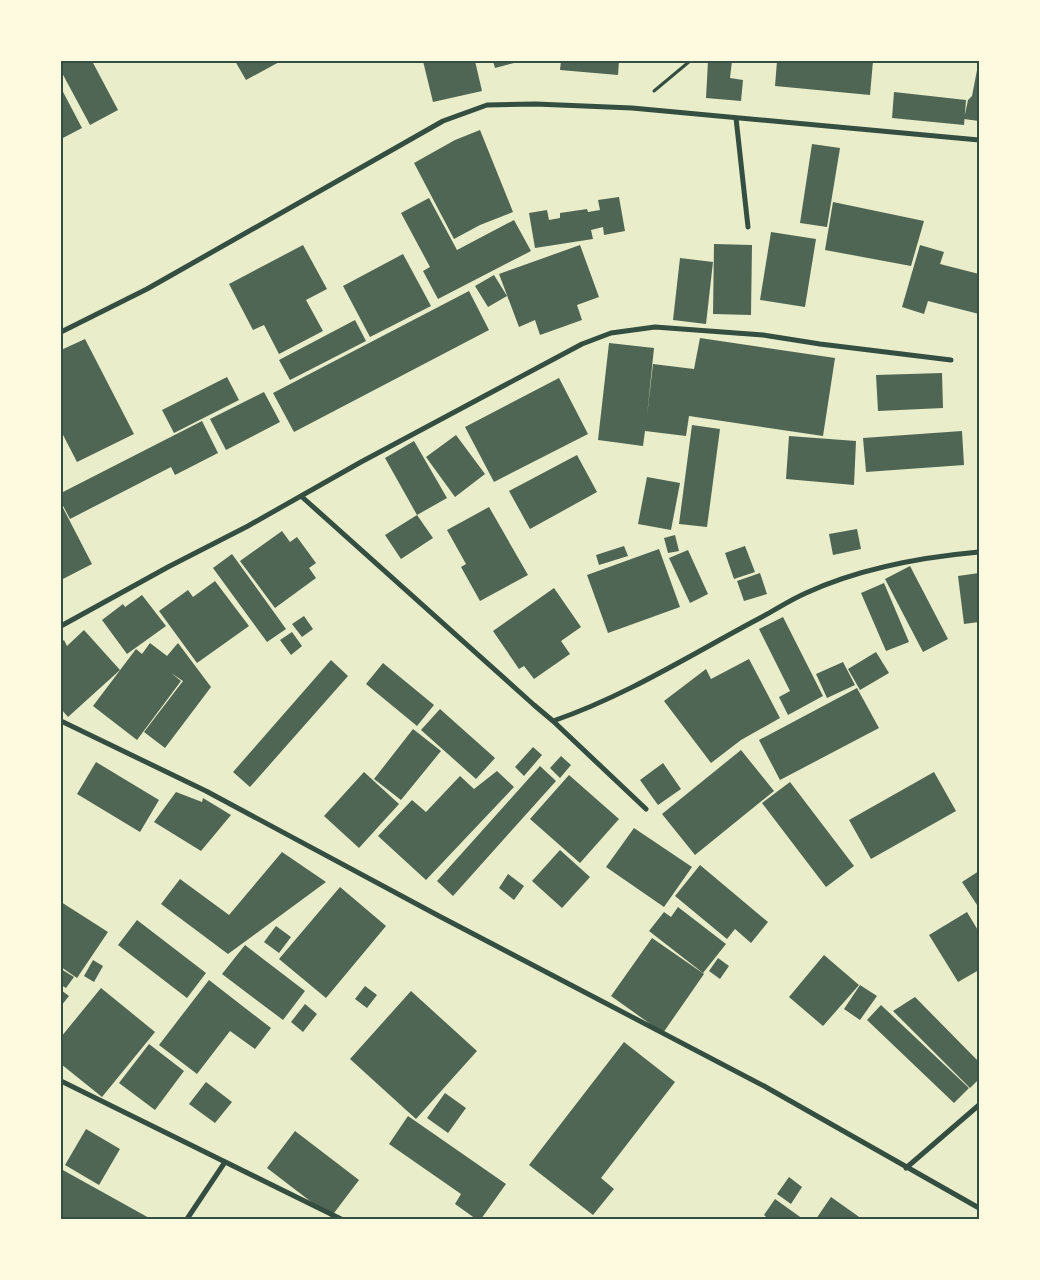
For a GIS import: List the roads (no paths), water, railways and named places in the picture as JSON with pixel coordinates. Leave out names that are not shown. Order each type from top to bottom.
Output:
[{"type":"street","points":[[61,332],[147,289],[443,120],[487,104],[632,108],[979,140]]},
{"type":"street","points":[[736,118],[748,228]]},
{"type":"street","points":[[61,626],[582,344],[611,333],[655,327],[763,335],[951,360]]},
{"type":"street","points":[[301,496],[553,721],[646,810]]},
{"type":"street","points":[[553,721],[604,702],[807,593],[852,576],[889,566],[944,555],[979,552]]},
{"type":"street","points":[[61,721],[206,791],[764,1086],[979,1208]]},
{"type":"street","points":[[61,1082],[341,1219]]},
{"type":"street","points":[[906,1168],[979,1105]]},
{"type":"street","points":[[187,1219],[224,1162]]}]
